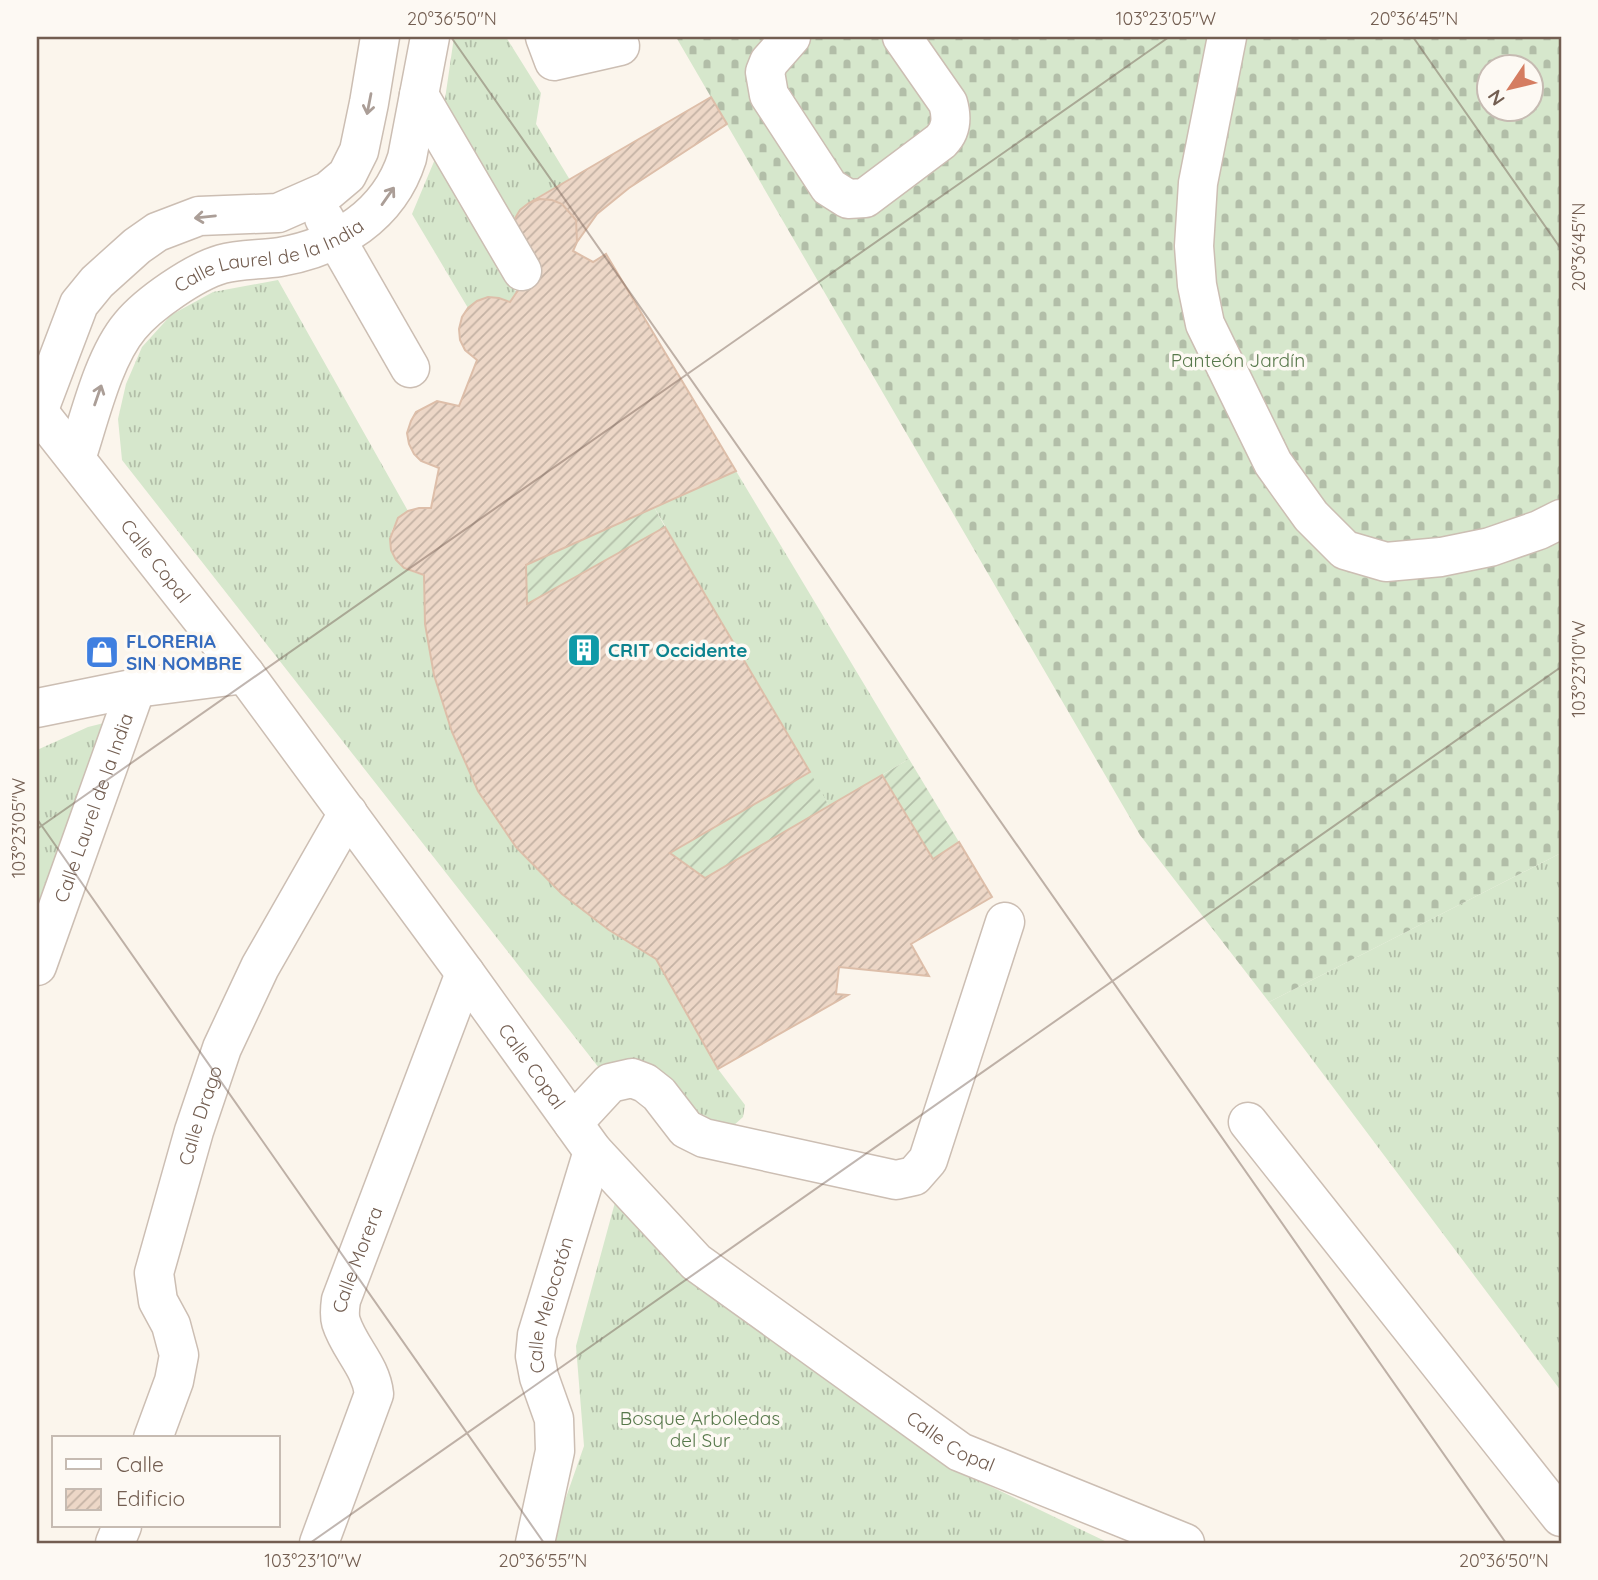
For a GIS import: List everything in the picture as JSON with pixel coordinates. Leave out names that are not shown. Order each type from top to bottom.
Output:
[{"type":"street","name":"Calle Laurel de la India","points":[[38,411],[79,304],[97,282],[137,246],[157,233],[199,216],[278,213],[328,191],[347,175],[359,151],[380,37]]},
{"type":"street","name":"Calle Laurel de la India","points":[[75,459],[109,362],[129,326],[149,308],[199,272],[225,264],[281,257],[316,248],[336,239],[377,212],[401,176],[407,158],[430,37]]},
{"type":"street","points":[[791,37],[769,62],[765,72],[769,95],[829,187],[848,199],[865,198],[941,141],[948,132],[951,115],[945,97],[902,37]]},
{"type":"street","points":[[1227,37],[1198,183],[1194,246],[1197,285],[1205,324],[1273,463],[1311,516],[1345,550],[1386,562],[1441,557],[1490,547],[1539,530],[1561,519]]},
{"type":"street","points":[[550,49],[616,41]]},
{"type":"street","points":[[419,95],[522,271]]},
{"type":"street","points":[[313,199],[410,368]]},
{"type":"street","name":"Calle Copal","points":[[38,411],[245,674],[583,1137],[696,1262],[960,1452],[1185,1543]]},
{"type":"street","name":"Calle Laurel de la India","points":[[37,708],[136,688],[245,674]]},
{"type":"street","name":"Calle Laurel de la India","points":[[37,966],[136,688]]},
{"type":"street","name":"Calle Drago","points":[[154,1436],[174,1381],[179,1355],[171,1325],[158,1301],[154,1273],[194,1130],[222,1048],[260,967],[348,813]]},
{"type":"street","points":[[583,1137],[610,1083],[632,1078],[645,1083],[659,1094],[685,1129],[704,1138],[896,1180],[914,1176],[928,1160],[1005,922]]},
{"type":"street","name":"Calle Morera","points":[[319,1543],[374,1394],[373,1382],[346,1335],[340,1319],[341,1300],[465,973]]},
{"type":"street","points":[[1248,1122],[1561,1517]]},
{"type":"street","name":"Calle Melocotón","points":[[535,1543],[555,1451],[554,1419],[539,1377],[535,1356],[537,1335],[583,1137]]},
{"type":"green space","points":[[454,37],[506,37],[541,93],[536,124],[570,180],[532,201],[514,219],[444,106]]},
{"type":"green space","name":"Panteón Jardín","points":[[676,37],[1561,37],[1561,853],[1269,1002],[1140,835]]},
{"type":"green space","points":[[438,152],[516,292],[510,302],[488,299],[468,308],[412,214]]},
{"type":"green space","points":[[278,280],[408,511],[392,529],[391,549],[402,565],[424,575],[434,675],[452,732],[478,791],[516,847],[562,894],[609,930],[656,959],[718,1069],[745,1105],[743,1117],[733,1126],[701,1122],[603,1073],[122,460],[118,419],[126,384],[142,347],[171,315],[213,292]]},
{"type":"green space","points":[[736,471],[909,759],[829,806],[654,507]]},
{"type":"green space","points":[[654,507],[665,527],[527,604],[526,565]]},
{"type":"green space","points":[[112,721],[37,929],[37,750],[88,727]]},
{"type":"green space","points":[[909,759],[959,842],[933,859],[882,775]]},
{"type":"green space","points":[[810,772],[829,806],[705,878],[670,853]]},
{"type":"green space","points":[[1561,853],[1561,1391],[1269,1002]]},
{"type":"green space","name":"Bosque Arboledas del Sur","points":[[617,1195],[946,1465],[1109,1543],[550,1543],[584,1446],[576,1346]]},
{"type":"building","points":[[711,97],[727,124],[629,188],[597,214],[577,242],[576,220],[562,204],[540,199],[529,203]]},
{"type":"building","name":"CRIT Occidente","points":[[540,199],[562,204],[576,220],[577,242],[573,251],[593,262],[606,254],[736,471],[526,565],[527,604],[665,527],[810,772],[670,853],[705,878],[882,775],[933,859],[959,842],[992,897],[911,944],[929,976],[839,967],[836,994],[848,995],[718,1069],[656,959],[609,930],[562,894],[516,847],[478,791],[452,732],[434,675],[425,624],[424,575],[404,568],[391,550],[390,539],[398,518],[408,511],[431,508],[439,468],[421,461],[414,454],[407,433],[411,421],[416,412],[437,401],[459,406],[477,360],[465,350],[460,340],[462,317],[477,301],[488,297],[510,302],[535,265],[514,220],[520,210]]},
{"type":"place","name":"CRIT Occidente","points":[[584,650]]},
{"type":"place","name":"FLORERIA SIN NOMBRE","points":[[102,652]]}]
